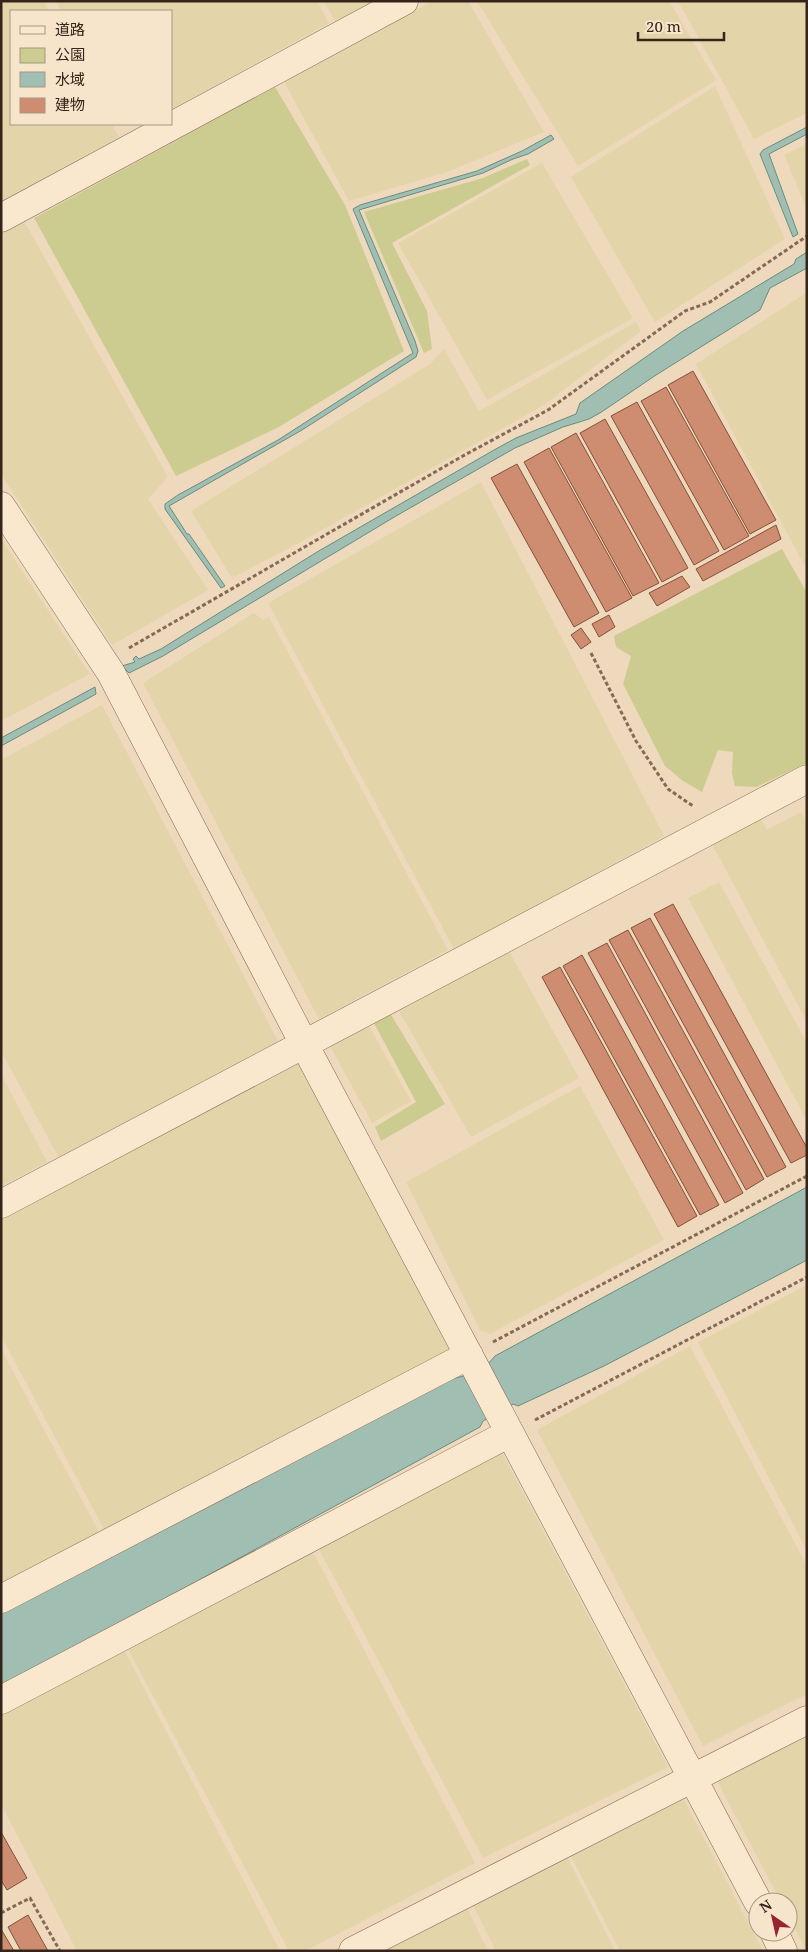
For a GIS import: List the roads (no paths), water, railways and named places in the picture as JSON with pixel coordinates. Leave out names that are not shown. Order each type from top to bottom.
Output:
[{"type":"street","points":[[1,218],[404,1]]},
{"type":"street","points":[[1,506],[104,663],[753,1892]]},
{"type":"street","points":[[1,1204],[807,779]]},
{"type":"street","points":[[1,1599],[472,1361]]},
{"type":"street","points":[[1,1700],[506,1426]]},
{"type":"street","points":[[353,1951],[807,1720]]},
{"type":"water","points":[[807,127],[807,134],[769,154],[798,234],[793,237],[760,154],[763,150]]},
{"type":"water","points":[[551,135],[554,139],[528,154],[483,173],[359,210],[415,341],[418,351],[416,357],[302,430],[169,506],[225,586],[221,588],[165,509],[165,504],[278,440],[413,353],[353,209],[360,205],[477,171],[522,151]]},
{"type":"water","points":[[807,252],[807,268],[770,288],[760,310],[656,375],[600,413],[515,448],[396,516],[163,656],[129,673],[122,666],[135,662],[133,659],[136,656],[139,659],[161,649],[317,552],[494,450],[516,438],[576,414],[580,403],[683,331],[794,264],[796,259]]},
{"type":"water","points":[[95,687],[96,694],[1,746],[1,738]]},
{"type":"water","points":[[807,1187],[807,1260],[604,1366],[518,1406],[513,1404],[483,1421],[480,1427],[1,1688],[1,1611],[452,1379],[470,1374],[486,1365],[495,1356]]}]
